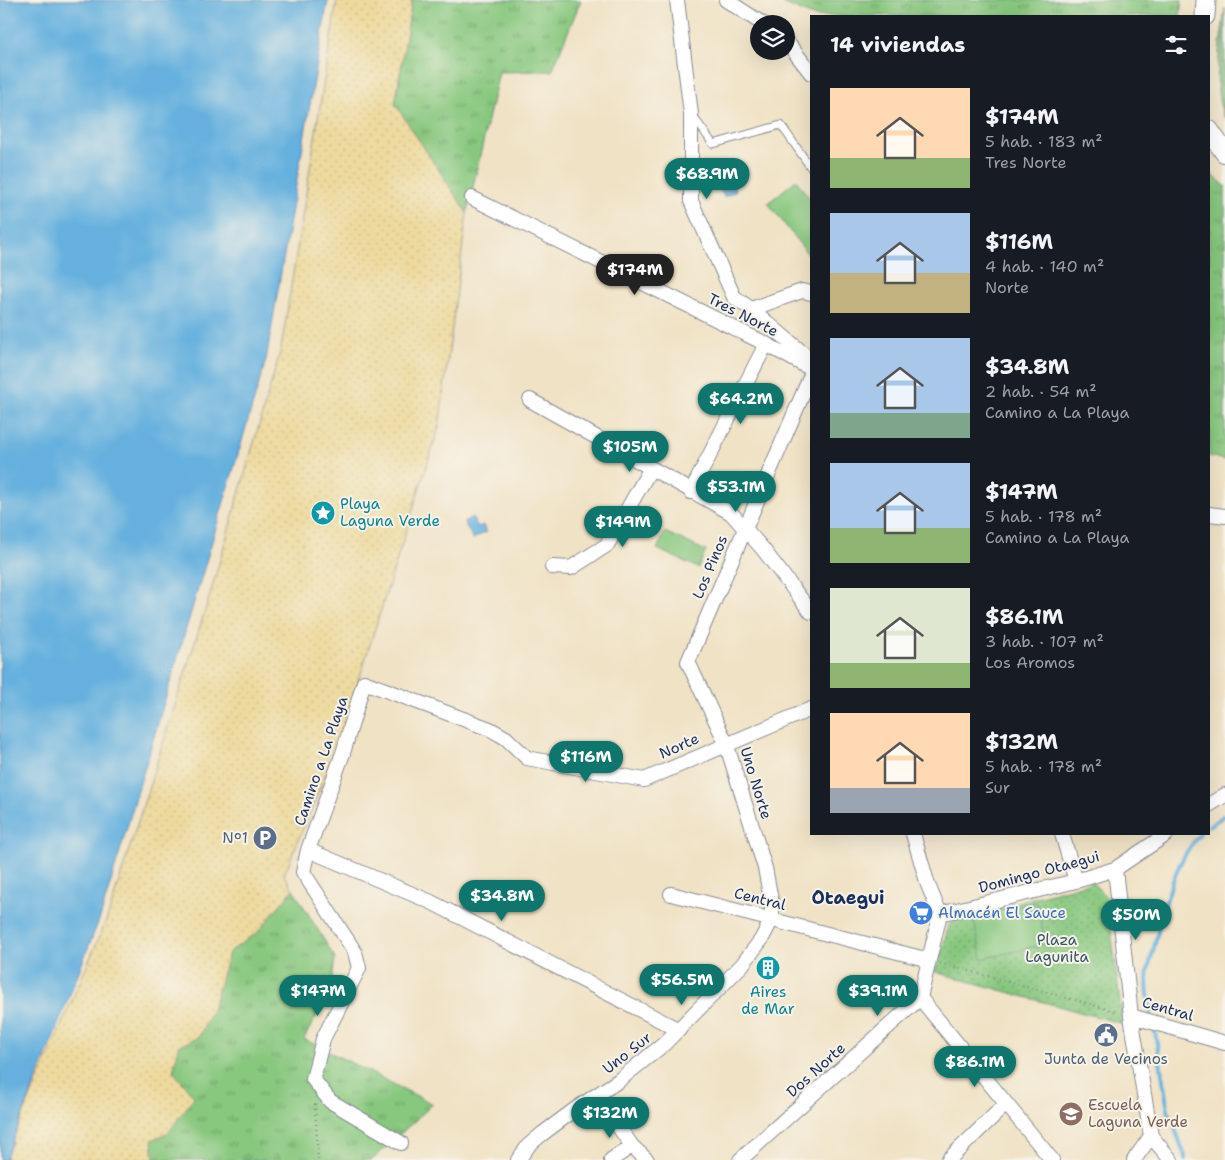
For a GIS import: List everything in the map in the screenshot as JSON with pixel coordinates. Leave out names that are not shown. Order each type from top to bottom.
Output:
[{"type":"main road","points":[[1205,15],[1206,0]]},
{"type":"main road","points":[[1210,131],[1225,153]]},
{"type":"street","points":[[677,0],[691,114],[691,201],[734,297],[803,353],[810,366]]},
{"type":"street","points":[[726,0],[750,16]]},
{"type":"street","points":[[795,53],[810,73]]},
{"type":"street","name":"Tres Norte","points":[[472,198],[810,367]]},
{"type":"street","points":[[751,309],[802,290],[810,293]]},
{"type":"street","points":[[691,492],[766,344]]},
{"type":"street","name":"Los Pinos","points":[[688,662],[810,377]]},
{"type":"street","points":[[530,400],[731,513],[762,548],[810,611]]},
{"type":"street","points":[[552,567],[571,568],[607,545],[651,468]]},
{"type":"street","points":[[1210,514],[1225,516]]},
{"type":"street","name":"Uno Norte","points":[[688,662],[726,743],[765,868],[772,905],[772,919]]},
{"type":"street","name":"Norte","points":[[364,682],[490,729],[506,738],[528,758],[644,780],[726,743],[810,709]]},
{"type":"street","name":"Camino a La Playa","points":[[314,1079],[323,1039],[359,968],[355,952],[304,872],[308,850],[343,753],[364,682]]},
{"type":"street","points":[[1210,804],[1225,795]]},
{"type":"street","points":[[912,835],[928,885],[940,914],[920,998],[1052,1160]]},
{"type":"street","points":[[1062,835],[1076,881]]},
{"type":"street","name":"Domingo Otaegui","points":[[940,914],[1076,881],[1114,869],[1165,835]]},
{"type":"street","name":"Camino a La Playa","points":[[308,850],[431,902],[679,1030]]},
{"type":"street","points":[[1114,869],[1131,1016],[1151,1136],[1171,1160]]},
{"type":"street","name":"Central","points":[[671,894],[929,960]]},
{"type":"street","name":"Uno Sur","points":[[518,1160],[529,1145],[542,1134],[597,1096],[664,1044],[679,1030],[742,965],[761,940],[772,919]]},
{"type":"street","name":"Dos Norte","points":[[740,1160],[920,998]]},
{"type":"street","name":"Central","points":[[1131,1016],[1225,1042]]},
{"type":"street","points":[[314,1079],[330,1101],[401,1143]]},
{"type":"street","points":[[597,1096],[632,1146],[647,1160]]},
{"type":"street","points":[[948,1160],[1006,1104]]},
{"type":"street","points":[[1134,1160],[1151,1136]]},
{"type":"street","points":[[611,1160],[632,1146]]},
{"type":"lane","points":[[691,114],[713,144],[781,125],[810,167]]},
{"type":"path","points":[[929,960],[1131,1016]]},
{"type":"path","points":[[314,1079],[318,1160]]},
{"type":"green space","points":[[412,0],[581,0],[552,71],[499,72],[467,213],[395,104]]},
{"type":"green space","points":[[775,0],[1182,0],[1180,15],[811,15]]},
{"type":"green space","points":[[1225,8],[1225,119],[1218,93],[1217,79]]},
{"type":"green space","points":[[1210,173],[1225,186],[1225,460],[1210,456]]},
{"type":"green space","points":[[796,180],[810,199],[810,257],[768,203]]},
{"type":"green space","points":[[665,532],[706,551],[698,568],[657,549]]},
{"type":"green space","name":"Plaza Lagunita","points":[[1092,882],[1107,898],[1123,1024],[935,972],[949,925],[962,917]]},
{"type":"green space","points":[[293,889],[335,958],[331,989],[304,1039],[433,1104],[372,1160],[154,1160],[151,1140],[169,1132],[173,1071],[179,1046],[199,1037],[213,1006],[229,952],[257,933]]},
{"type":"green space","points":[[1036,902],[1046,944],[982,959],[973,917]]},
{"type":"sand","name":"Playa Laguna Verde","points":[[337,0],[412,0],[395,104],[467,213],[439,427],[339,742],[284,875],[293,889],[257,933],[229,952],[213,1007],[199,1037],[179,1046],[173,1071],[194,1097],[169,1132],[152,1140],[154,1160],[4,1160],[108,916],[209,598],[281,349]]},
{"type":"water","points":[[0,0],[328,0],[266,360],[101,915],[5,1160],[0,1160]]},
{"type":"water","points":[[725,168],[736,191],[724,197],[713,175]]},
{"type":"water","points":[[472,517],[478,527],[483,525],[486,532],[473,539],[464,522]]},
{"type":"waterway","points":[[1210,825],[1225,815]]},
{"type":"waterway","points":[[1152,1020],[1147,983],[1149,964],[1171,886],[1183,858],[1199,835]]},
{"type":"waterway","points":[[1154,1026],[1168,1110],[1185,1160]]},
{"type":"place","name":"Playa Laguna Verde","points":[[323,513]]},
{"type":"place","name":"Nº1","points":[[265,838]]},
{"type":"place","name":"Almacén El Sauce","points":[[921,913]]},
{"type":"place","name":"Aires de Mar","points":[[768,968]]},
{"type":"place","name":"Junta de Vecinos","points":[[1106,1035]]},
{"type":"place","name":"Escuela Laguna Verde","points":[[1071,1114]]},
{"type":"district","name":"Otaegui","points":[[848,898]]}]
